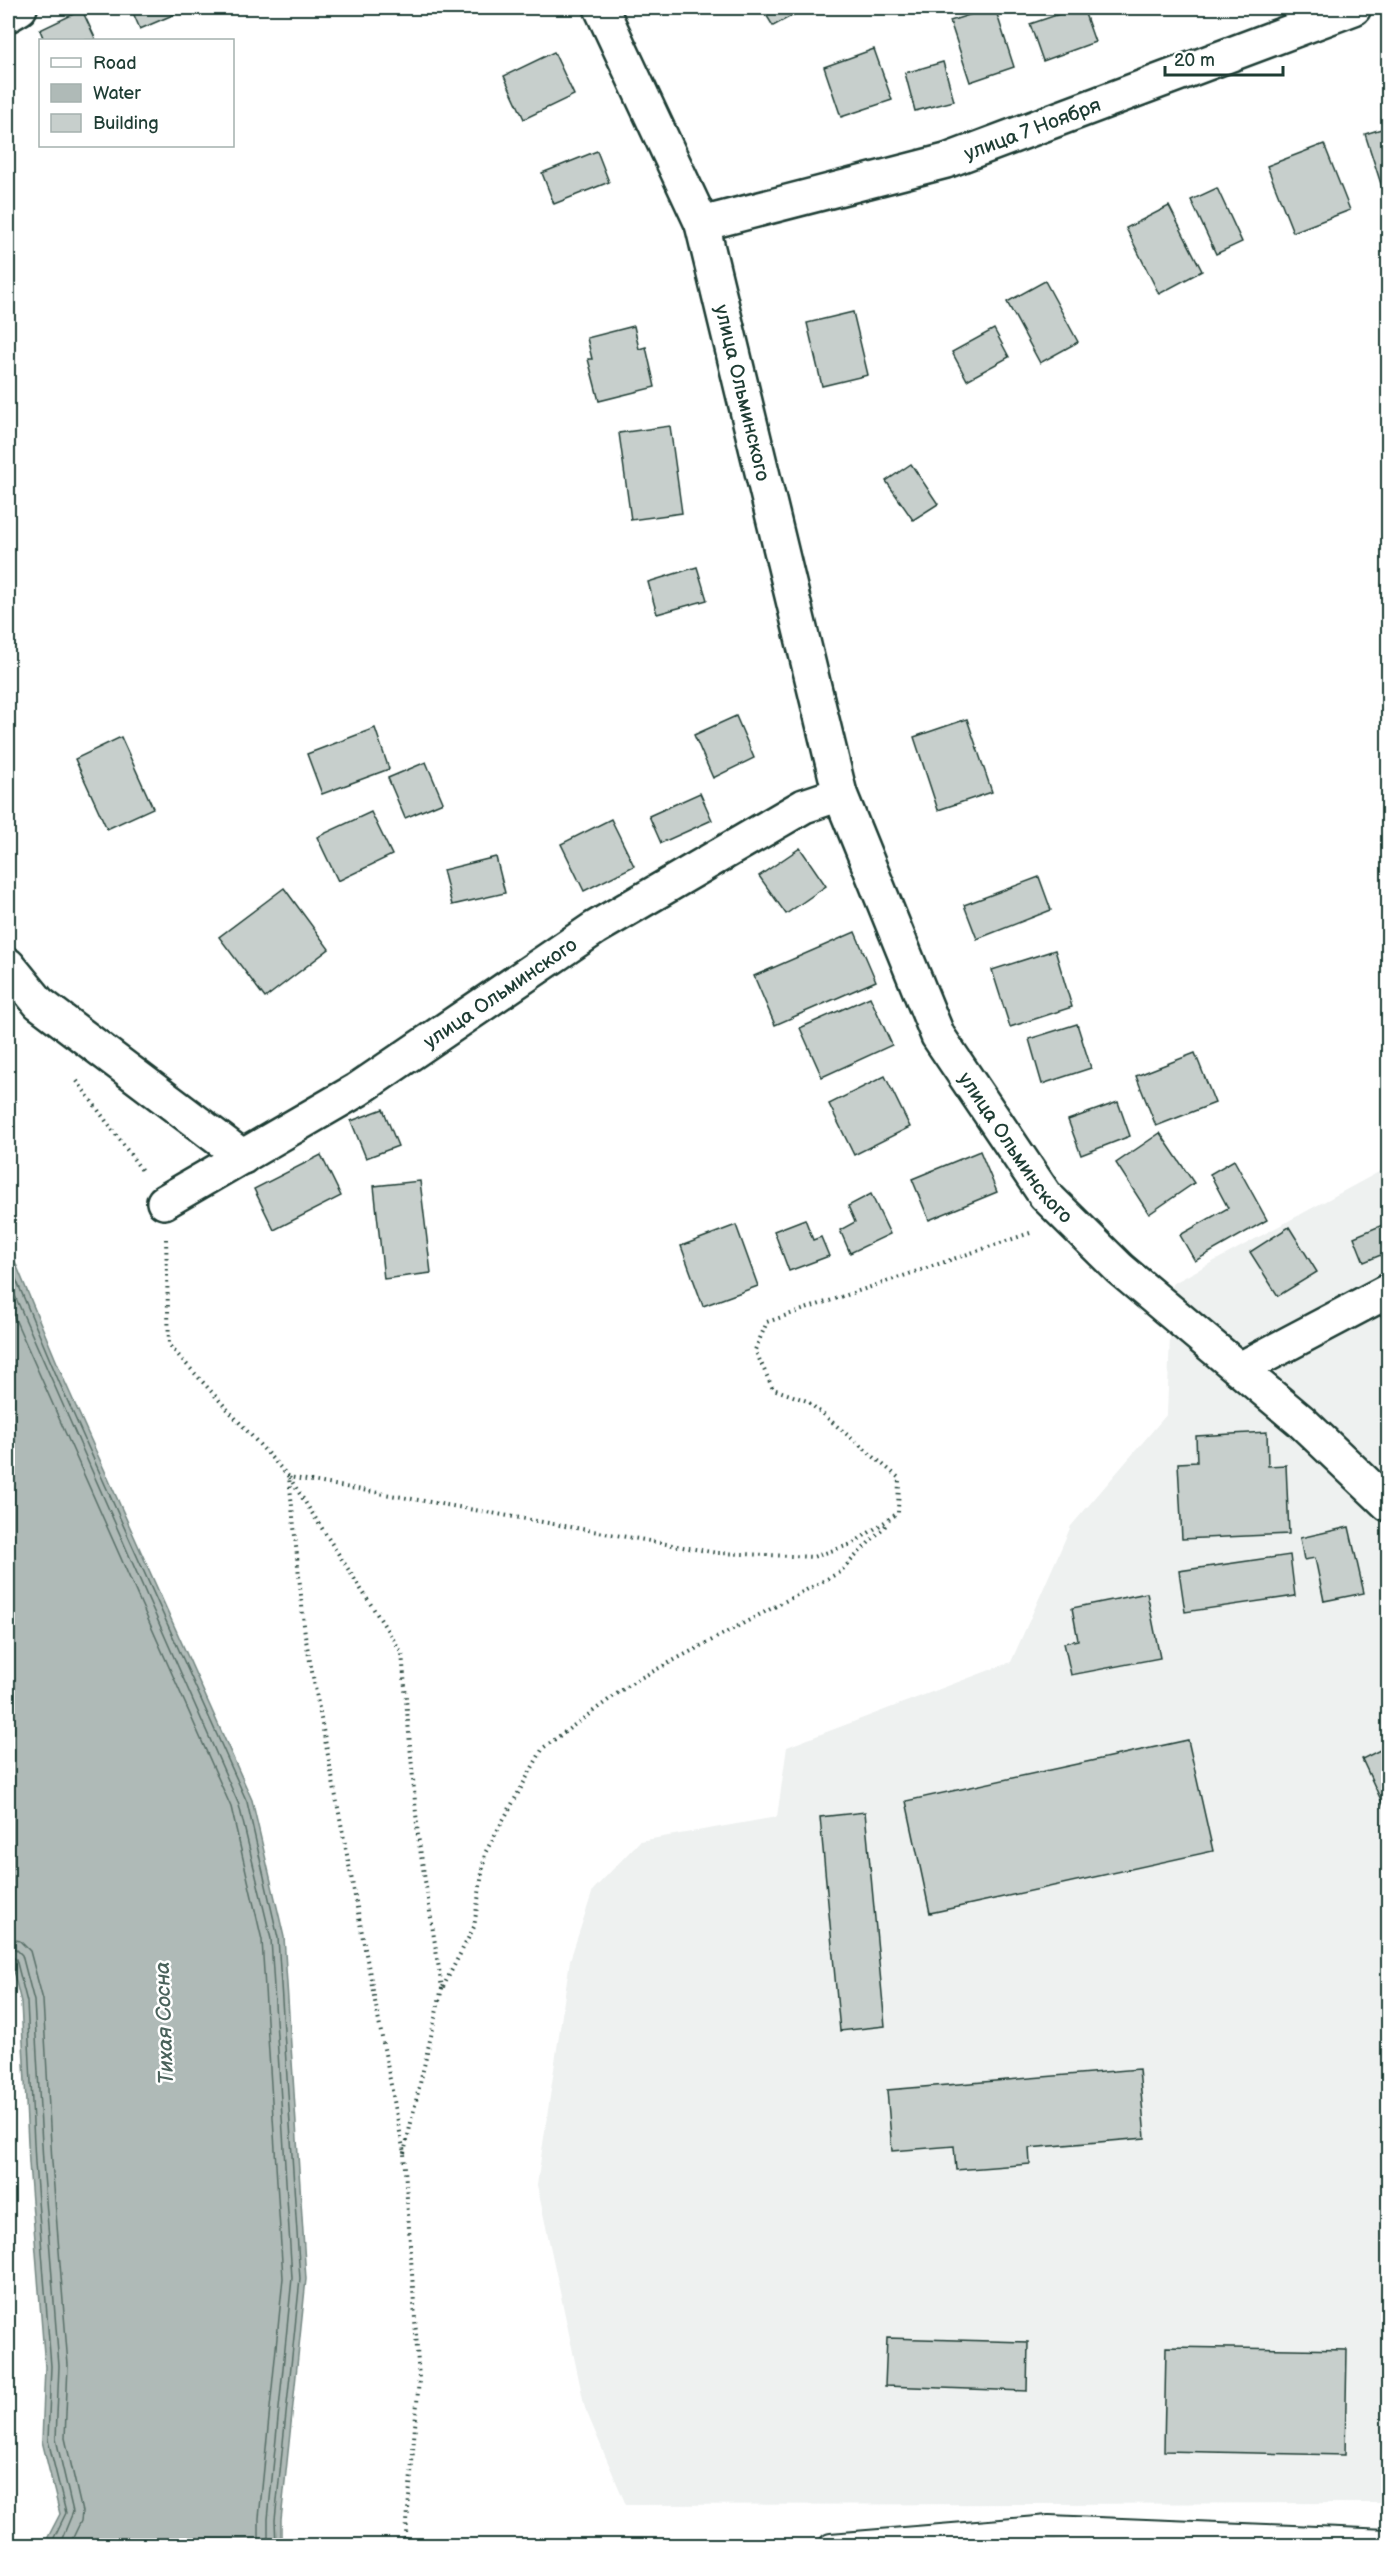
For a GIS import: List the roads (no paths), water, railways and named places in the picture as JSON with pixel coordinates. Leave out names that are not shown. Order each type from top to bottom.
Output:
[{"type":"street","points":[[8,15],[20,8]]},
{"type":"street","name":"улица Ольминского","points":[[601,8],[702,224],[840,794],[938,1036],[1045,1195],[1120,1269],[1301,1421],[1389,1503]]},
{"type":"street","name":"улица 7 Ноября","points":[[702,224],[946,161],[1354,8]]},
{"type":"street","name":"улица Ольминского","points":[[164,1202],[357,1090],[595,928],[804,806],[840,794]]},
{"type":"street","points":[[8,965],[39,1003],[243,1157]]},
{"type":"street","points":[[1240,1369],[1389,1291]]},
{"type":"lane","points":[[831,2546],[1049,2528],[1389,2542]]},
{"type":"water","name":"Тихая Сосна","points":[[8,1245],[65,1382],[252,1800],[284,1937],[306,2279],[281,2520],[281,2545],[44,2545],[60,2514],[42,2441],[45,2367],[29,2163],[21,2002],[8,1950]]}]
